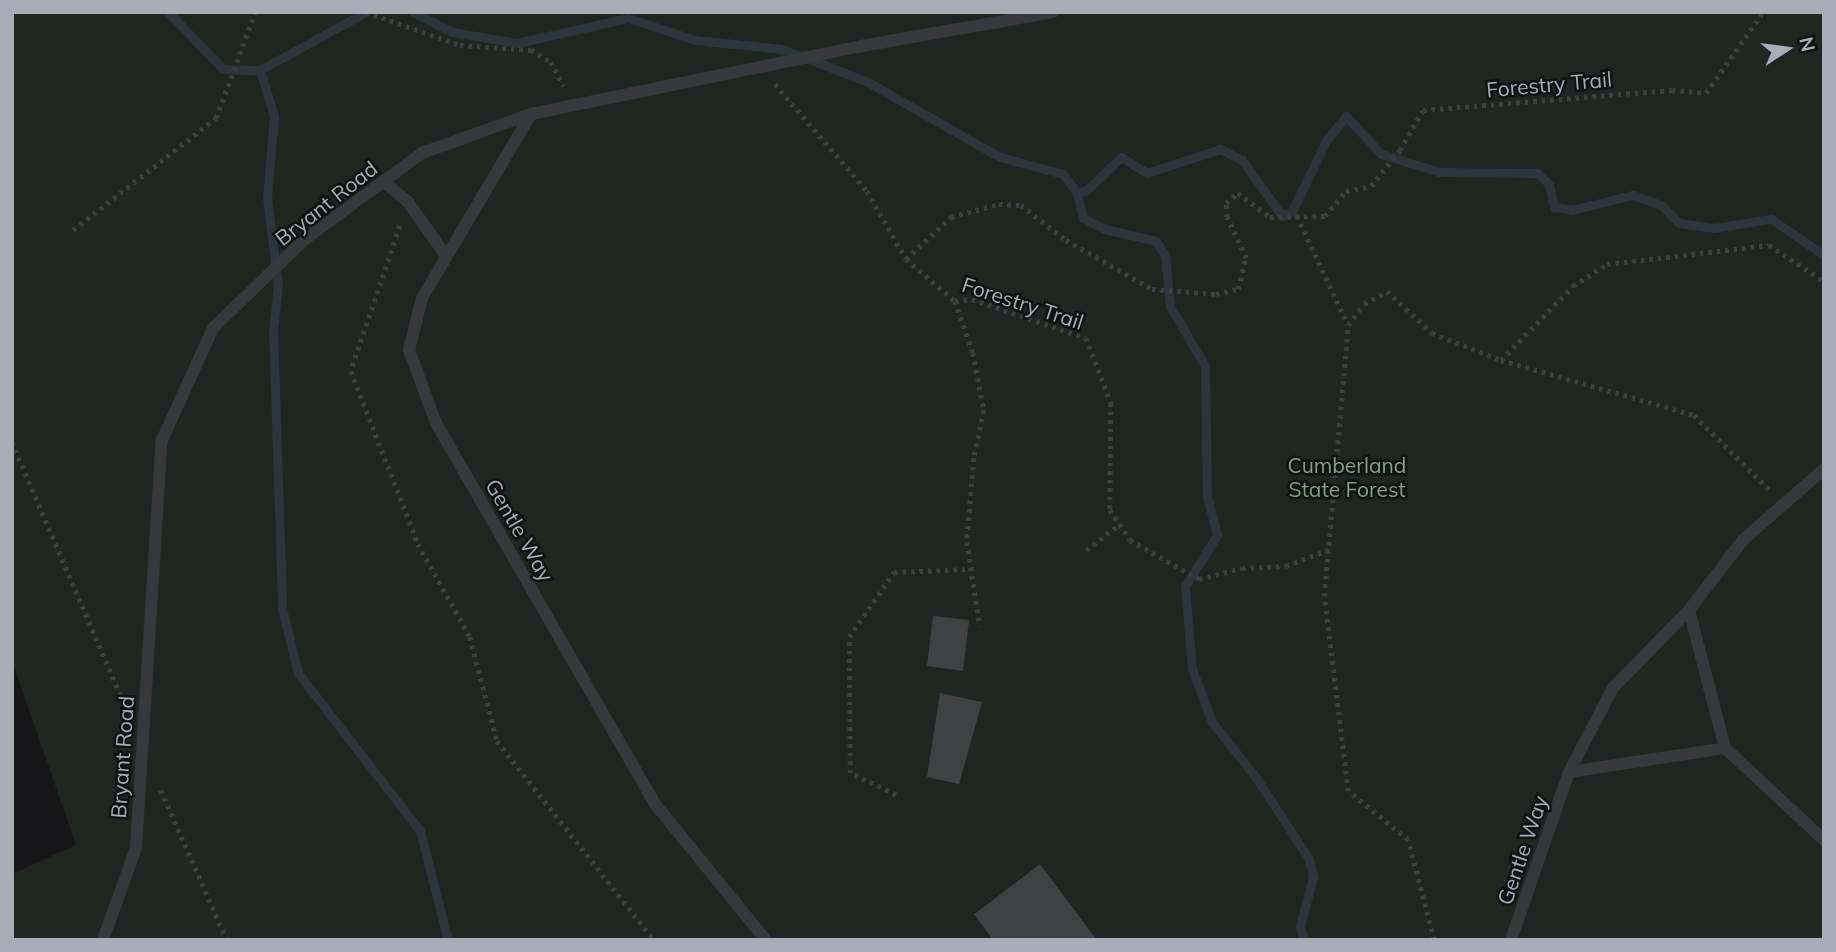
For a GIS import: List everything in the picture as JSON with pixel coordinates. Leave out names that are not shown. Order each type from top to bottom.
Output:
[{"type":"lane","name":"Bryant Road","points":[[103,940],[136,848],[162,440],[214,328],[304,240],[422,153],[531,114],[861,46],[1053,12]]},
{"type":"lane","name":"Gentle Way","points":[[531,114],[422,298],[409,351],[436,423],[655,804],[766,940]]},
{"type":"lane","points":[[383,181],[408,202],[447,257]]},
{"type":"lane","name":"Gentle Way","points":[[1511,940],[1569,772],[1613,688],[1689,610],[1743,540],[1824,468]]},
{"type":"lane","points":[[1689,610],[1725,748],[1824,840]]},
{"type":"lane","points":[[1569,772],[1725,748]]},
{"type":"path","points":[[73,230],[216,118],[255,12]]},
{"type":"path","points":[[366,12],[460,45],[531,50],[551,62],[574,105]]},
{"type":"path","name":"Forestry Trail","points":[[1330,549],[1286,566],[1242,568],[1199,579],[1183,574],[1130,540],[1110,510],[1111,403],[1086,338],[972,299],[955,302],[906,259],[951,217],[999,204],[1021,205],[1066,240],[1152,289],[1216,294],[1238,289],[1246,258],[1227,217],[1226,203],[1238,193],[1269,217],[1325,216],[1346,191],[1371,186],[1400,150],[1423,110],[1672,90],[1706,93],[1763,12]]},
{"type":"path","points":[[766,66],[867,191],[906,259]]},
{"type":"path","points":[[408,202],[351,371],[418,544],[470,637],[497,741],[654,940]]},
{"type":"path","points":[[1297,216],[1348,325],[1324,596],[1348,791],[1408,840],[1418,894],[1434,940]]},
{"type":"path","points":[[1501,359],[1562,296],[1607,264],[1769,245],[1824,281]]},
{"type":"path","points":[[1348,325],[1364,304],[1387,291],[1432,333],[1501,359],[1694,415],[1785,505]]},
{"type":"path","points":[[955,302],[974,353],[984,410],[974,458],[969,569],[980,626]]},
{"type":"path","points":[[12,442],[127,710]]},
{"type":"path","points":[[1086,550],[1119,524]]},
{"type":"path","points":[[896,795],[849,773],[849,637],[894,572],[969,569]]},
{"type":"path","points":[[158,782],[227,940]]},
{"type":"green space","name":"Cumberland State Forest","points":[[12,12],[1824,12],[1824,940],[1097,940],[1040,864],[974,913],[993,940],[12,940],[12,874],[76,845],[12,661]]},
{"type":"building","points":[[933,616],[969,620],[963,671],[927,666]]},
{"type":"building","points":[[940,693],[982,702],[959,784],[927,777]]},
{"type":"building","points":[[1040,864],[1097,940],[993,940],[974,914]]},
{"type":"waterway","points":[[168,12],[223,69],[260,70]]},
{"type":"waterway","points":[[260,70],[366,12]]},
{"type":"waterway","points":[[413,12],[452,32],[517,43],[628,18],[695,40],[782,49],[866,81],[1000,157],[1063,174],[1077,193],[1087,190],[1121,157],[1147,173],[1220,149],[1242,160],[1282,216],[1292,211],[1327,139],[1346,116],[1381,154],[1439,172],[1537,173],[1549,184],[1554,207],[1572,210],[1633,195],[1661,205],[1679,223],[1714,228],[1771,219],[1824,255]]},
{"type":"waterway","points":[[260,70],[274,116],[267,197],[278,285],[273,330],[282,608],[298,673],[420,831],[448,940]]},
{"type":"waterway","points":[[1077,193],[1083,218],[1105,229],[1156,241],[1165,255],[1170,306],[1205,366],[1207,496],[1217,535],[1185,586],[1192,669],[1212,722],[1257,779],[1309,859],[1313,877],[1300,926],[1304,940]]}]
